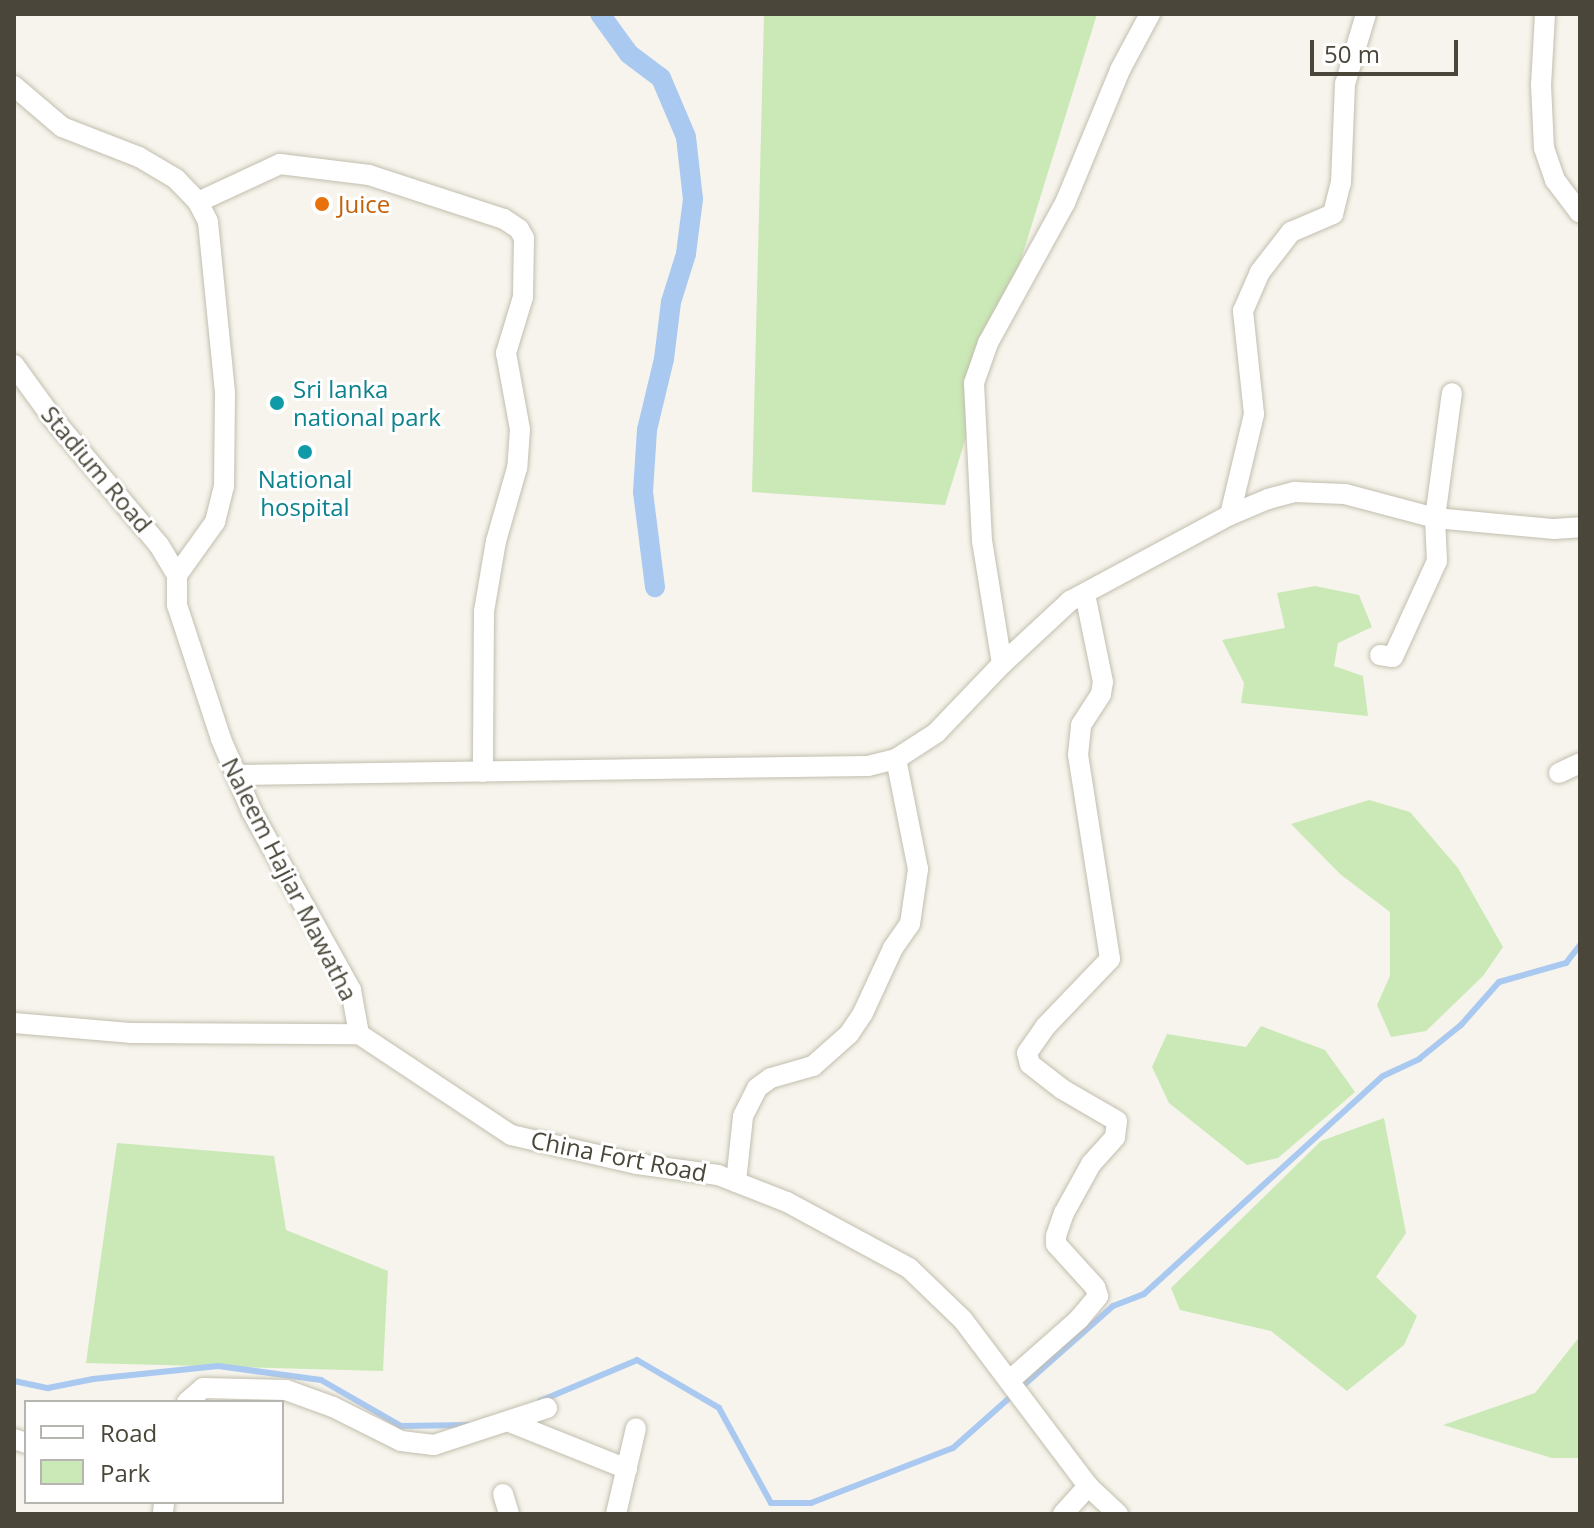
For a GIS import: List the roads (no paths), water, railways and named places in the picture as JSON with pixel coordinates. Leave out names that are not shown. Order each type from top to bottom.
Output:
[{"type":"street","points":[[1002,664],[982,541],[974,383],[988,343],[1065,203],[1120,70],[1150,14]]},
{"type":"street","points":[[1230,515],[1254,414],[1243,311],[1260,272],[1291,232],[1333,214],[1341,183],[1345,84],[1355,39],[1366,14]]},
{"type":"street","points":[[1545,14],[1541,85],[1544,148],[1555,180],[1580,213]]},
{"type":"street","points":[[14,86],[54,122],[159,168],[198,202],[208,222],[222,354],[224,486],[215,522],[177,575]]},
{"type":"street","points":[[198,202],[280,164],[369,175],[504,219],[519,229],[524,238],[523,297],[506,353],[520,429],[517,468],[496,541],[484,611],[483,772]]},
{"type":"street","name":"Stadium Road","points":[[14,365],[54,420],[159,545],[177,575]]},
{"type":"street","points":[[1380,655],[1393,657],[1437,561],[1435,518],[1452,393]]},
{"type":"street","points":[[237,775],[868,766],[896,759],[936,733],[1002,664],[1070,601],[1230,515],[1295,492],[1345,494],[1435,518],[1554,529],[1580,527]]},
{"type":"street","name":"Naleem Hajiar Mawatha","points":[[177,575],[180,616],[221,739],[252,812],[351,990],[359,1034]]},
{"type":"street","points":[[1009,1381],[1079,1319],[1098,1296],[1095,1287],[1056,1244],[1056,1236],[1064,1213],[1091,1164],[1115,1137],[1117,1121],[1062,1089],[1030,1064],[1027,1053],[1045,1027],[1110,959],[1078,755],[1081,725],[1101,694],[1103,682],[1085,594]]},
{"type":"street","points":[[736,1182],[743,1116],[757,1088],[771,1078],[813,1066],[849,1034],[863,1013],[893,948],[910,924],[918,869],[896,759]]},
{"type":"street","points":[[1559,773],[1580,763]]},
{"type":"street","points":[[14,1023],[130,1033],[359,1034]]},
{"type":"street","name":"China Fort Road","points":[[359,1034],[511,1135],[637,1164],[718,1175],[787,1202],[909,1268],[963,1320],[1088,1486],[1118,1514]]},
{"type":"street","points":[[189,1400],[203,1388],[286,1390],[415,1444],[434,1445],[452,1437],[512,1423],[547,1408]]},
{"type":"street","points":[[512,1423],[627,1469]]},
{"type":"street","points":[[616,1514],[636,1428]]},
{"type":"street","points":[[1063,1514],[1088,1486]]},
{"type":"street","points":[[503,1494],[509,1514]]},
{"type":"waterway","points":[[600,14],[629,54],[661,78],[686,137],[693,199],[686,254],[671,302],[664,359],[647,430],[643,492],[655,587]]},
{"type":"waterway","points":[[540,1401],[637,1360],[719,1408],[771,1503],[811,1503],[953,1448],[1113,1306],[1144,1294],[1383,1076],[1419,1059],[1461,1025],[1499,982],[1566,963],[1580,945]]},
{"type":"waterway","points":[[14,1381],[48,1388],[93,1379],[218,1366],[321,1380],[401,1426],[469,1425]]},
{"type":"place","name":"Juice","points":[[322,204]]},
{"type":"place","name":"Sri lanka national park","points":[[277,403]]},
{"type":"place","name":"National hospital","points":[[305,452]]}]
